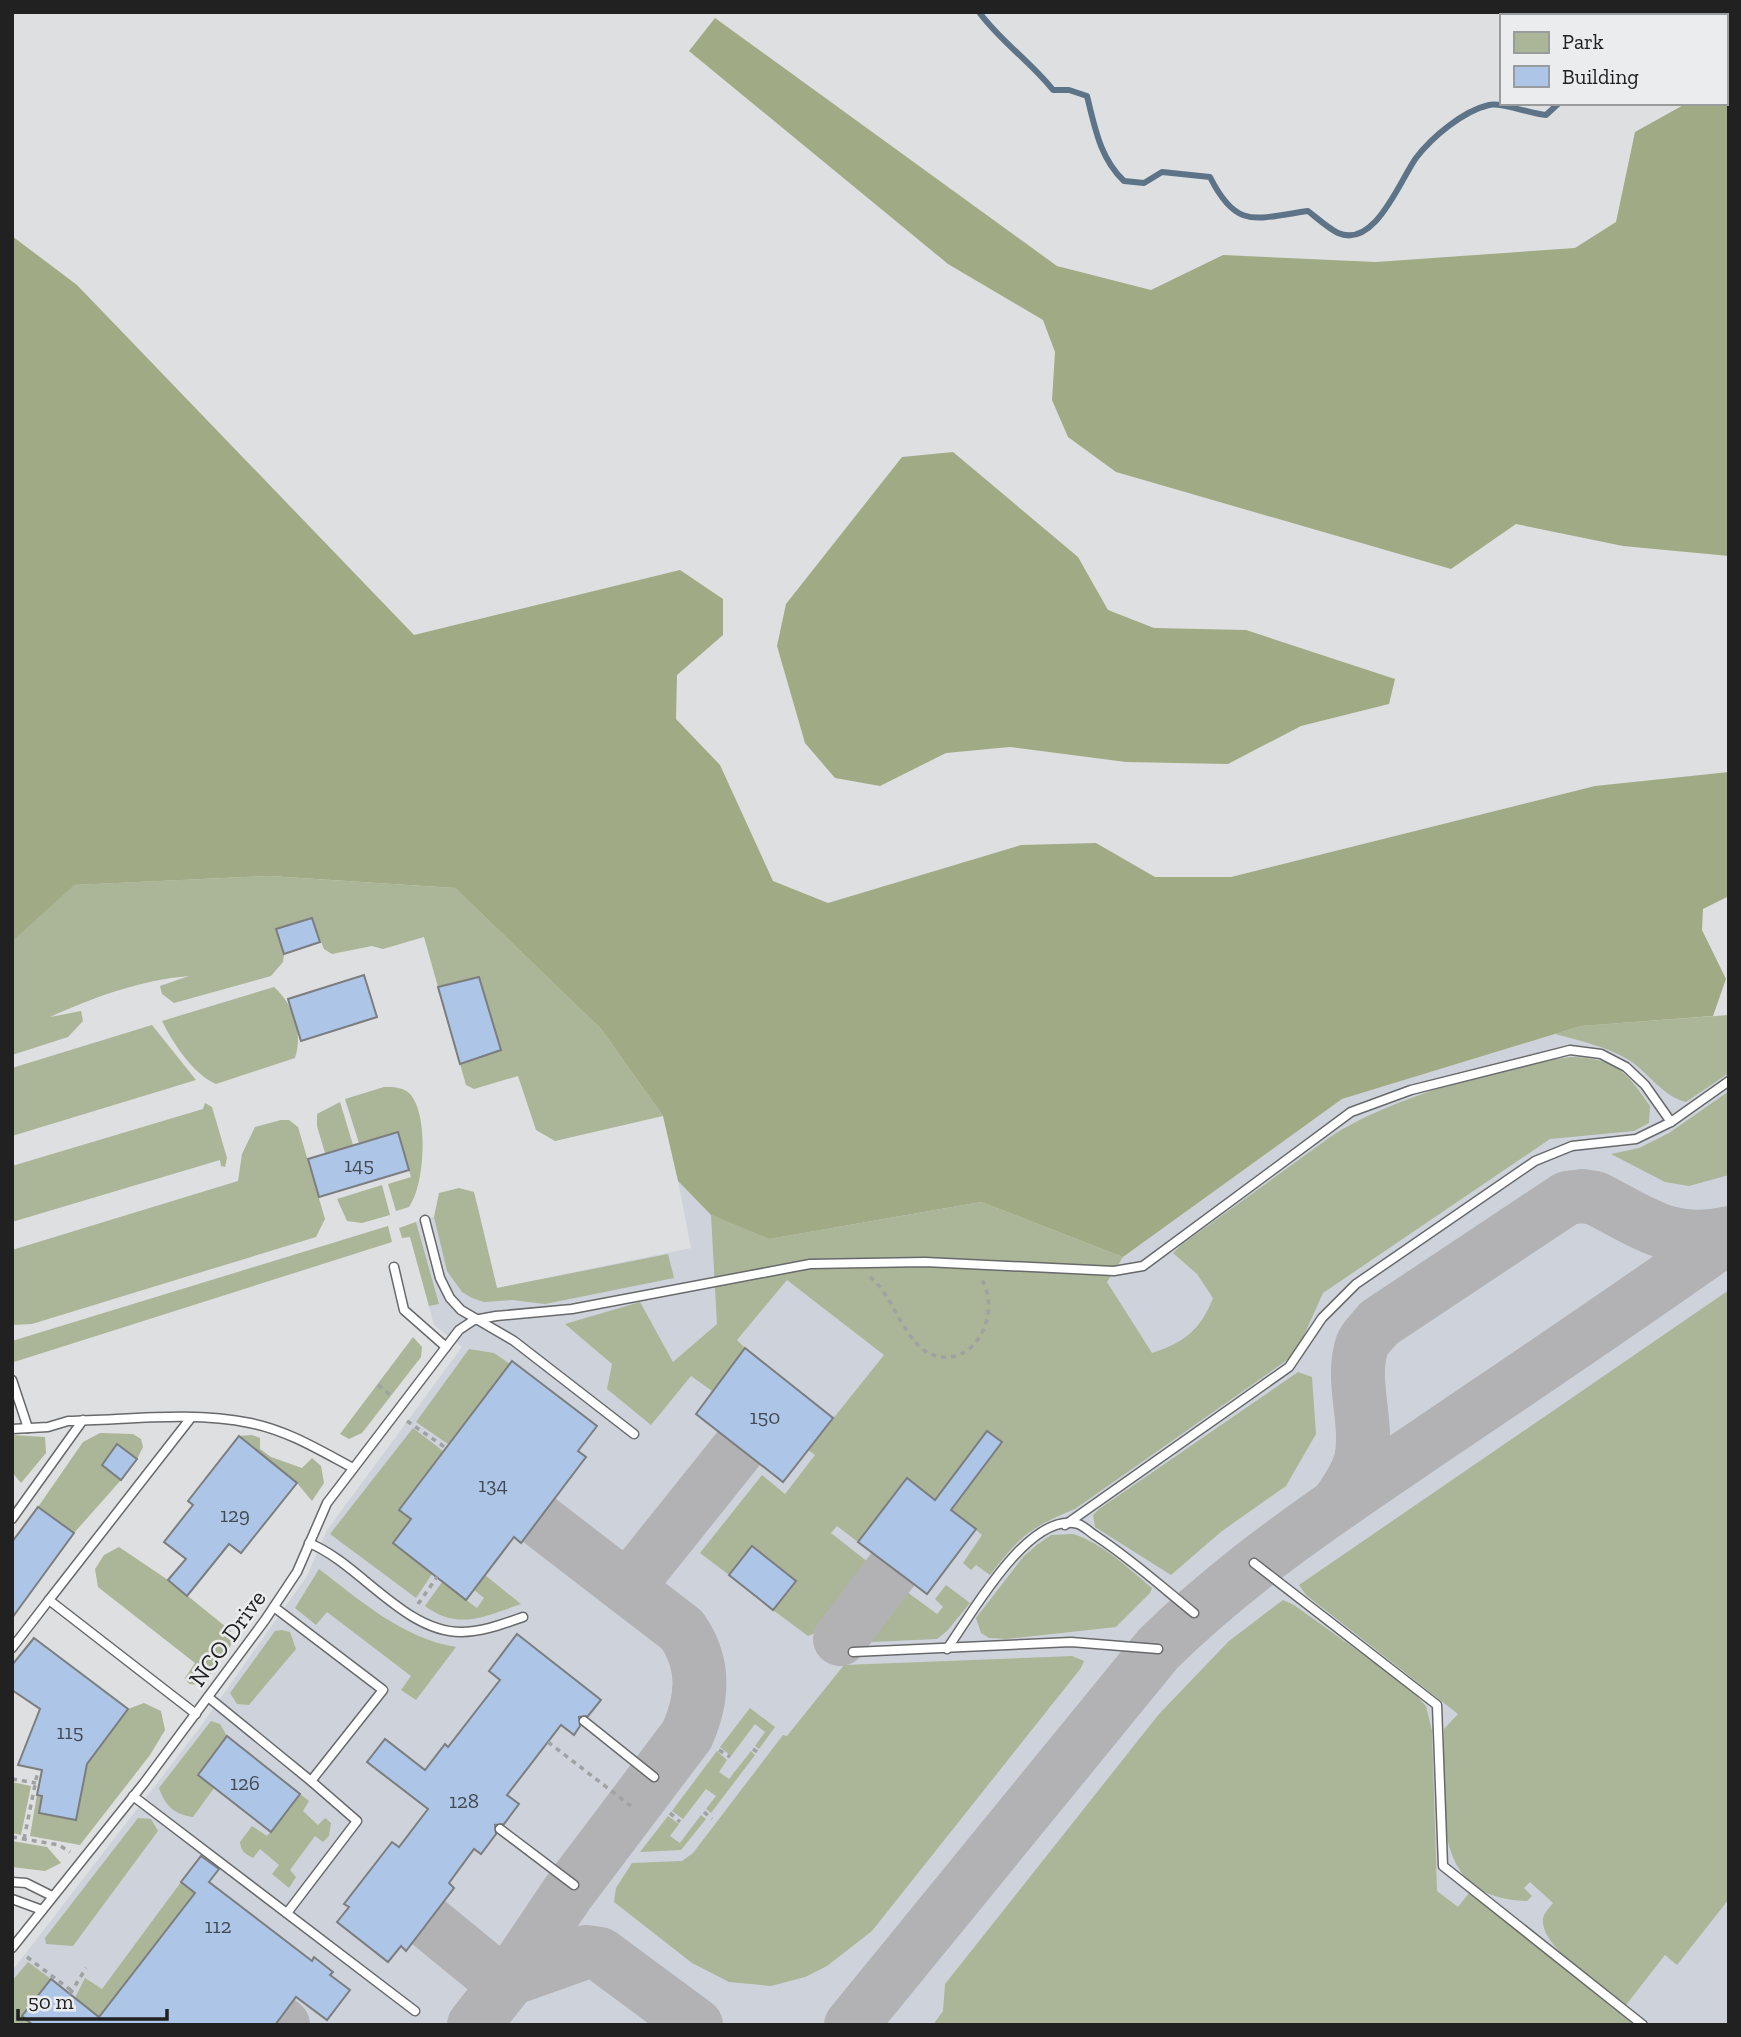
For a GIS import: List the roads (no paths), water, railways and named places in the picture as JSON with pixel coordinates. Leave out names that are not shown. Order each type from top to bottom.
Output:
[{"type":"lane","points":[[474,1320],[572,1308],[739,1276],[841,1263],[962,1263],[1114,1271],[1143,1266],[1351,1112],[1411,1090],[1570,1050],[1601,1054],[1626,1068],[1661,1103],[1671,1122]]},
{"type":"lane","points":[[1065,1525],[1289,1367],[1322,1318],[1356,1284],[1535,1161],[1572,1146],[1636,1139],[1671,1122],[1729,1081]]},
{"type":"lane","points":[[425,1220],[440,1278],[450,1298],[474,1320],[514,1341],[634,1433]]},
{"type":"lane","points":[[394,1267],[404,1310],[446,1347]]},
{"type":"lane","name":"NCO Drive","points":[[12,1948],[133,1796],[274,1607],[298,1572],[327,1503],[452,1339],[474,1320]]},
{"type":"lane","points":[[12,1380],[28,1428]]},
{"type":"lane","points":[[12,1429],[83,1420],[190,1419],[252,1423],[304,1442],[353,1468]]},
{"type":"lane","points":[[12,1648],[190,1419]]},
{"type":"lane","points":[[12,1519],[83,1420]]},
{"type":"lane","points":[[947,1649],[1015,1553],[1033,1536],[1054,1525],[1078,1524],[1194,1613]]},
{"type":"lane","points":[[309,1544],[338,1560],[410,1614],[437,1627],[459,1632],[486,1629],[523,1617]]},
{"type":"lane","points":[[1254,1563],[1437,1705],[1443,1866],[1643,2025]]},
{"type":"lane","points":[[49,1600],[196,1713]]},
{"type":"lane","points":[[274,1607],[383,1690],[311,1781]]},
{"type":"lane","points":[[853,1652],[1071,1642],[1158,1648]]},
{"type":"lane","points":[[208,1697],[357,1821],[287,1913]]},
{"type":"lane","points":[[584,1721],[654,1777]]},
{"type":"lane","points":[[133,1796],[415,2011]]},
{"type":"lane","points":[[500,1829],[574,1885]]},
{"type":"lane","points":[[12,1882],[26,1883],[52,1896]]},
{"type":"lane","points":[[12,1899],[42,1910]]},
{"type":"waterway","points":[[979,12],[1053,90],[1069,90],[1087,96],[1104,152],[1109,163],[1124,181],[1144,183],[1162,172],[1210,177],[1229,206],[1239,213],[1261,218],[1308,211],[1338,233],[1351,235],[1364,231],[1375,222],[1416,158],[1439,134],[1469,113],[1494,105],[1546,115],[1557,105]]}]
